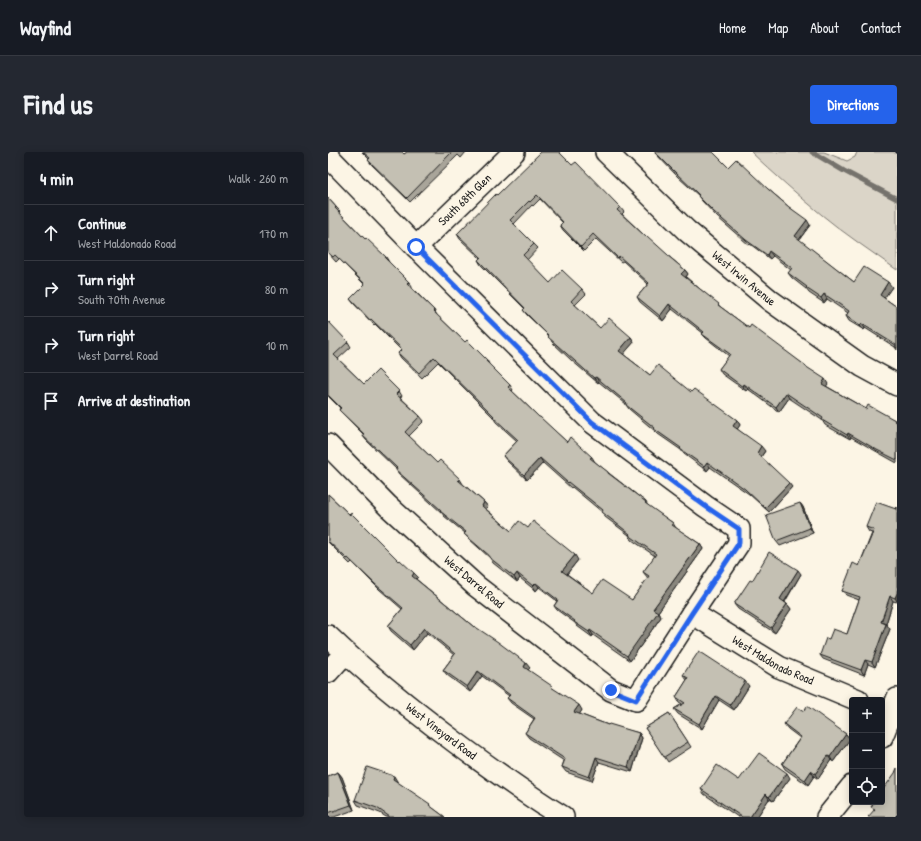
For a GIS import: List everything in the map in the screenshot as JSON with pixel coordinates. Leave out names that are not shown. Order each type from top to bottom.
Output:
[{"type":"street","name":"South 68th Glen","points":[[416,247],[514,152]]},
{"type":"street","name":"West Irwin Avenue","points":[[606,152],[687,231],[771,301],[862,366],[897,385]]},
{"type":"street","points":[[328,156],[416,247],[592,422],[705,506],[739,529],[739,543],[692,613]]},
{"type":"street","name":"West Darrel Road","points":[[328,445],[388,506],[476,586],[611,690],[636,700],[692,613]]},
{"type":"street","name":"West Maldonado Road","points":[[692,613],[779,667],[851,697]]},
{"type":"street","name":"West Vineyard Road","points":[[328,636],[345,653],[426,720],[513,784],[563,817]]},
{"type":"street","points":[[328,672],[345,653]]},
{"type":"street","points":[[883,733],[890,708]]},
{"type":"street","points":[[827,817],[849,790]]},
{"type":"shaded area","points":[[751,152],[824,152],[847,161],[855,157],[857,152],[893,152],[897,154],[897,270],[831,222]]},
{"type":"building","points":[[363,152],[402,152],[404,154],[407,152],[452,152],[407,198],[368,160],[370,158]]},
{"type":"building","points":[[541,152],[559,152],[572,165],[576,162],[620,207],[617,210],[685,270],[681,274],[719,304],[718,305],[749,328],[751,325],[805,366],[825,379],[822,384],[866,409],[868,405],[895,420],[894,421],[897,423],[897,460],[848,433],[847,435],[822,420],[823,418],[786,393],[776,407],[744,384],[743,387],[719,369],[730,354],[702,334],[704,332],[669,304],[660,316],[637,297],[649,283],[619,256],[618,258],[593,234],[581,247],[560,225],[563,222],[537,195],[510,220],[534,244],[523,255],[550,283],[562,270],[582,289],[571,301],[600,328],[609,318],[631,337],[619,351],[650,375],[658,365],[691,392],[694,389],[737,420],[733,426],[761,446],[757,453],[789,483],[765,508],[745,489],[707,462],[704,466],[680,449],[681,448],[654,429],[655,428],[626,405],[627,403],[596,377],[594,378],[548,337],[549,336],[523,310],[525,308],[478,260],[481,257],[457,234],[496,194],[497,195]]},
{"type":"building","points":[[655,152],[713,152],[728,167],[736,159],[768,189],[807,220],[795,236],[854,282],[864,267],[888,282],[880,295],[897,307],[897,348],[895,347],[896,345],[862,324],[860,326],[846,316],[849,311],[824,294],[821,298],[806,288],[807,287],[788,273],[792,268],[769,251],[767,255],[746,240],[714,212],[698,196],[699,195]]},
{"type":"building","points":[[328,198],[336,207],[335,208],[365,239],[366,238],[386,257],[385,258],[409,282],[407,284],[434,310],[433,311],[465,342],[467,340],[487,360],[486,361],[510,385],[508,387],[539,417],[567,442],[570,437],[592,457],[590,458],[608,473],[646,502],[645,503],[673,523],[672,525],[700,544],[653,609],[658,612],[627,656],[590,630],[589,632],[574,622],[575,621],[554,606],[558,600],[536,583],[533,586],[517,573],[514,577],[490,558],[491,557],[464,534],[466,532],[440,511],[441,510],[396,470],[397,468],[362,435],[364,434],[339,410],[341,408],[328,395],[329,322],[348,342],[334,355],[364,384],[378,370],[399,391],[396,394],[420,416],[405,432],[437,463],[440,460],[460,479],[458,480],[484,502],[482,506],[511,531],[519,521],[528,528],[533,521],[575,555],[562,571],[593,593],[602,580],[632,600],[649,576],[643,572],[656,554],[629,535],[630,534],[602,512],[603,510],[568,483],[540,458],[524,475],[503,456],[518,440],[493,417],[494,416],[434,357],[419,373],[398,353],[402,349],[371,319],[370,320],[350,299],[365,284],[335,255],[333,257],[328,252]]},
{"type":"building","points":[[328,494],[350,515],[351,513],[399,561],[400,560],[414,573],[412,576],[474,627],[498,642],[526,663],[524,667],[579,705],[574,712],[608,725],[609,724],[639,733],[628,767],[596,757],[589,777],[562,767],[565,759],[525,733],[535,718],[507,698],[510,695],[478,671],[467,687],[443,670],[455,654],[424,628],[410,645],[388,626],[403,608],[328,541]]},
{"type":"building","points":[[876,502],[896,509],[897,507],[897,593],[895,598],[890,596],[881,622],[886,624],[872,662],[865,660],[861,670],[820,655],[826,638],[829,639],[833,629],[847,634],[860,597],[842,591],[853,563],[859,566],[874,530],[866,527]]},
{"type":"building","points":[[800,503],[810,528],[776,541],[766,515]]},
{"type":"building","points":[[769,552],[798,570],[780,599],[787,604],[771,628],[734,604],[750,580],[752,581]]},
{"type":"building","points":[[699,651],[745,681],[730,705],[716,696],[699,724],[674,709],[685,703],[676,697],[688,678],[683,675]]},
{"type":"building","points":[[807,706],[846,734],[830,757],[828,756],[815,774],[811,771],[805,780],[782,764],[801,737],[784,724],[797,707],[804,711]]},
{"type":"building","points":[[669,713],[688,742],[664,757],[645,728]]},
{"type":"building","points":[[759,753],[787,773],[769,797],[766,794],[750,817],[742,817],[701,789],[717,765],[739,780]]},
{"type":"building","points":[[367,767],[394,776],[393,779],[430,804],[429,805],[445,817],[390,817],[377,808],[355,800]]},
{"type":"building","points":[[897,768],[897,817],[868,817],[875,809],[871,807],[872,805],[885,805],[885,787]]},
{"type":"building","points":[[338,772],[351,805],[328,813],[328,776]]},
{"type":"waterway","points":[[812,152],[897,199]]},
{"type":"route","points":[[416,247],[592,422],[705,506],[739,529],[739,543],[636,700],[611,690]]}]
